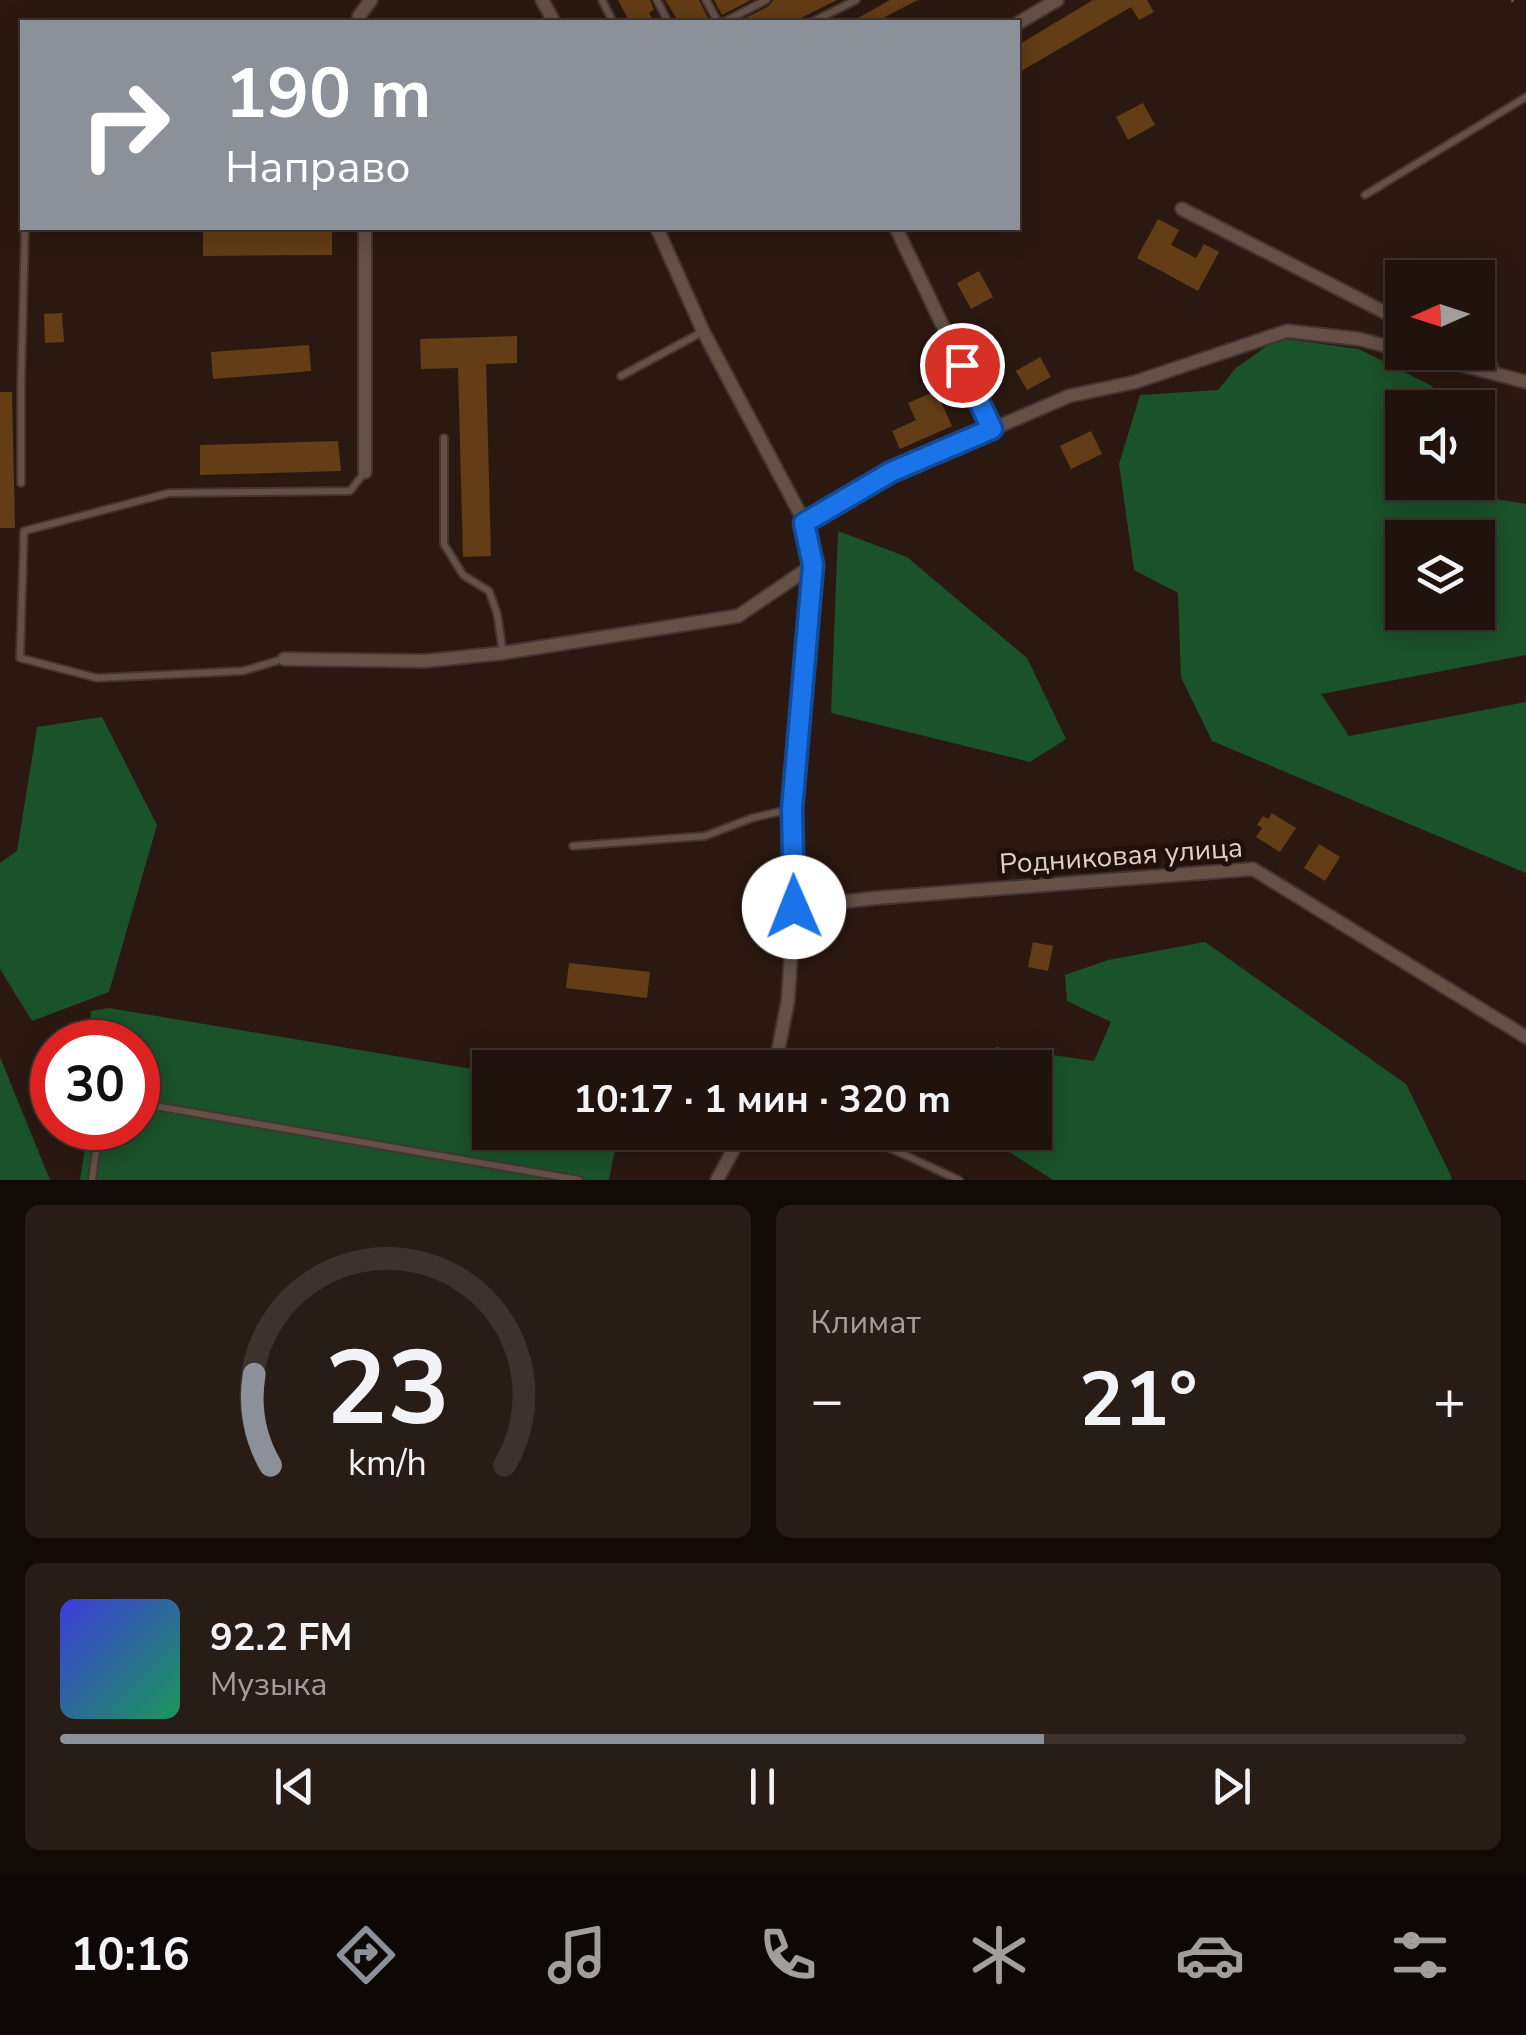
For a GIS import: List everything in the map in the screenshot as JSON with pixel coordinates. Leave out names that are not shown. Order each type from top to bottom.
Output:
[{"type":"street","points":[[1020,22],[1057,0]]},
{"type":"street","points":[[1182,209],[1385,313]]},
{"type":"street","points":[[365,230],[365,472]]},
{"type":"street","points":[[662,230],[703,332],[804,523],[813,565],[792,809],[794,907],[788,1000],[778,1050]]},
{"type":"street","points":[[897,230],[992,429]]},
{"type":"street","points":[[804,523],[891,472],[1069,396],[1136,382],[1287,330],[1360,338],[1385,345]]},
{"type":"street","points":[[1495,368],[1520,380]]},
{"type":"street","points":[[1482,370],[1520,380]]},
{"type":"street","points":[[284,659],[425,662],[738,616],[813,565]]},
{"type":"street","name":"Родниковая улица","points":[[794,907],[1253,869],[1526,1037]]},
{"type":"street","points":[[717,1180],[733,1150]]},
{"type":"lane","points":[[816,20],[856,0]]},
{"type":"lane","points":[[725,20],[763,1]]},
{"type":"lane","points":[[1365,195],[1526,97]]},
{"type":"lane","points":[[22,483],[20,387],[25,230]]},
{"type":"lane","points":[[621,376],[703,332]]},
{"type":"lane","points":[[444,438],[444,544],[464,574],[489,592],[497,613],[503,653]]},
{"type":"lane","points":[[284,659],[243,671],[97,678],[20,658],[24,532],[169,493],[350,491],[365,472]]},
{"type":"lane","points":[[573,846],[705,836],[752,818],[792,809]]},
{"type":"lane","points":[[160,1108],[578,1180]]},
{"type":"lane","points":[[92,1180],[96,1150]]},
{"type":"lane","points":[[893,1150],[959,1180]]},
{"type":"green space","points":[[1278,338],[1359,349],[1385,362],[1385,370],[1400,370],[1433,390],[1385,390],[1385,500],[1495,499],[1526,504],[1526,655],[1321,694],[1349,736],[1526,702],[1526,873],[1212,741],[1181,677],[1178,593],[1134,570],[1119,464],[1140,395],[1218,390],[1236,368]]},
{"type":"green space","points":[[838,531],[907,557],[1027,658],[1066,739],[1030,762],[831,713]]},
{"type":"green space","points":[[102,717],[157,825],[109,992],[31,1020],[0,969],[0,863],[17,851],[37,727]]},
{"type":"green space","points":[[1205,942],[1406,1084],[1452,1178],[1053,1180],[1006,1150],[1052,1150],[1052,1055],[1094,1061],[1111,1022],[1067,1001],[1065,975],[1108,960]]},
{"type":"green space","points":[[109,1008],[472,1069],[472,1150],[615,1150],[609,1180],[80,1180],[85,1150],[160,1150],[160,1020],[90,1020],[91,1011]]},
{"type":"green space","points":[[0,1057],[30,1131],[30,1150],[38,1150],[50,1180],[0,1180]]},
{"type":"building","points":[[618,0],[650,0],[653,20],[629,20]]},
{"type":"building","points":[[665,0],[699,0],[709,20],[678,20]]},
{"type":"building","points":[[714,0],[751,0],[722,15]]},
{"type":"building","points":[[773,0],[837,0],[797,20],[742,20]]},
{"type":"building","points":[[890,0],[918,0],[879,20],[855,20]]},
{"type":"building","points":[[1093,0],[1147,0],[1154,12],[1139,20],[1131,7],[1020,72],[1020,44]]},
{"type":"building","points":[[1143,103],[1155,125],[1128,140],[1116,117]]},
{"type":"building","points":[[1158,219],[1179,230],[1171,245],[1196,258],[1204,244],[1219,252],[1198,291],[1137,258]]},
{"type":"building","points":[[203,230],[332,230],[332,255],[203,256]]},
{"type":"building","points":[[979,271],[993,297],[971,309],[957,283]]},
{"type":"building","points":[[62,313],[64,342],[45,343],[44,314]]},
{"type":"building","points":[[517,336],[517,363],[486,364],[491,556],[463,557],[458,368],[421,369],[420,339]]},
{"type":"building","points":[[309,345],[311,371],[213,379],[211,352]]},
{"type":"building","points":[[1040,357],[1051,377],[1027,390],[1016,371]]},
{"type":"building","points":[[936,391],[952,426],[900,449],[892,431],[916,420],[908,403]]},
{"type":"building","points":[[0,392],[12,392],[15,528],[0,528]]},
{"type":"building","points":[[1091,431],[1102,454],[1071,469],[1060,446]]},
{"type":"building","points":[[338,441],[341,471],[200,475],[200,445]]},
{"type":"building","points":[[1272,813],[1296,828],[1280,852],[1256,837],[1263,816],[1268,819]]},
{"type":"building","points":[[1319,844],[1340,857],[1325,881],[1304,868]]},
{"type":"building","points":[[1033,942],[1053,946],[1048,971],[1028,967]]},
{"type":"building","points":[[569,963],[650,972],[647,998],[566,988]]},
{"type":"route","points":[[794,907],[792,809],[813,565],[804,523],[891,472],[992,429],[962,365]]}]
